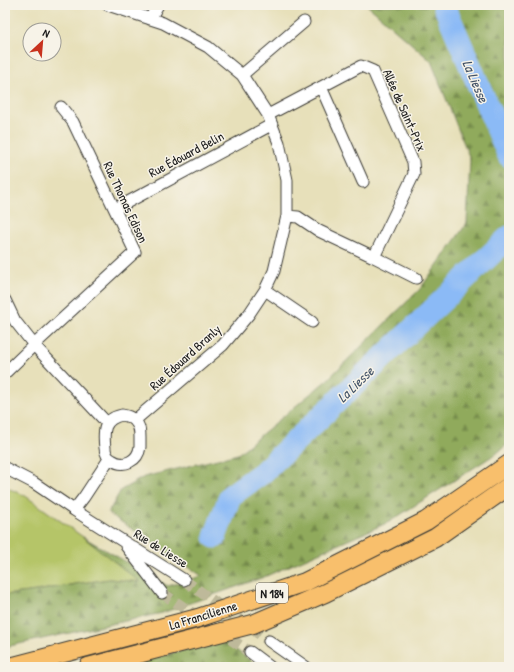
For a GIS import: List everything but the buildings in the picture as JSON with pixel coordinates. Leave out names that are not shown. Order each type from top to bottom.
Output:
[{"type":"highway","name":"La Francilienne","points":[[10,667],[198,618],[305,582],[426,521],[509,464]]},
{"type":"highway","name":"La Francilienne","points":[[88,667],[253,624],[325,593],[435,538],[509,486]]},
{"type":"street","name":"Rue Édouard Branly","points":[[108,5],[163,24],[208,47],[242,75],[270,120],[279,143],[287,180],[287,216],[274,270],[265,290],[249,314],[223,345],[135,420]]},
{"type":"street","points":[[150,19],[158,5]]},
{"type":"street","points":[[242,75],[304,22]]},
{"type":"street","name":"Allée de Saint-Prix","points":[[270,120],[321,87],[362,66],[373,71],[413,162],[414,174],[374,257]]},
{"type":"street","points":[[321,87],[364,182]]},
{"type":"street","name":"Rue Thomas Edison","points":[[34,345],[135,252],[73,122],[61,107]]},
{"type":"street","name":"Rue Édouard Belin","points":[[115,209],[270,120]]},
{"type":"street","points":[[287,216],[298,217],[319,231],[416,278]]},
{"type":"street","points":[[265,290],[312,322]]},
{"type":"street","points":[[5,300],[15,321],[34,345],[107,423]]},
{"type":"street","points":[[5,373],[34,345]]},
{"type":"street","points":[[122,415],[129,416],[135,420],[139,427],[140,448],[135,459],[126,463],[117,463],[110,459],[105,450],[104,429],[107,423],[114,417],[122,415]]},
{"type":"street","points":[[74,510],[110,459]]},
{"type":"street","name":"Rue de Liesse","points":[[5,468],[34,483],[184,580]]},
{"type":"street","name":"Rue de Liesse","points":[[122,540],[162,593]]},
{"type":"street","points":[[268,641],[306,667]]},
{"type":"street","points":[[250,652],[270,667]]},
{"type":"green space","points":[[367,5],[509,5],[509,443],[497,453],[389,522],[264,577],[162,613],[5,647],[5,595],[109,579],[140,582],[83,537],[168,586],[202,576],[108,513],[121,490],[144,477],[238,454],[327,380],[420,289],[467,223],[470,159],[431,61]]},
{"type":"green space","points":[[5,487],[24,495],[83,537],[141,582],[109,579],[5,595]]},
{"type":"green space","points":[[223,640],[259,667],[116,667]]},
{"type":"waterway","name":"La Liesse","points":[[444,5],[509,156]]},
{"type":"waterway","name":"La Liesse","points":[[215,537],[230,496],[262,473],[509,237]]},
{"type":"tunnel","points":[[184,580],[269,641]]},
{"type":"tunnel","points":[[162,593],[250,652]]}]
